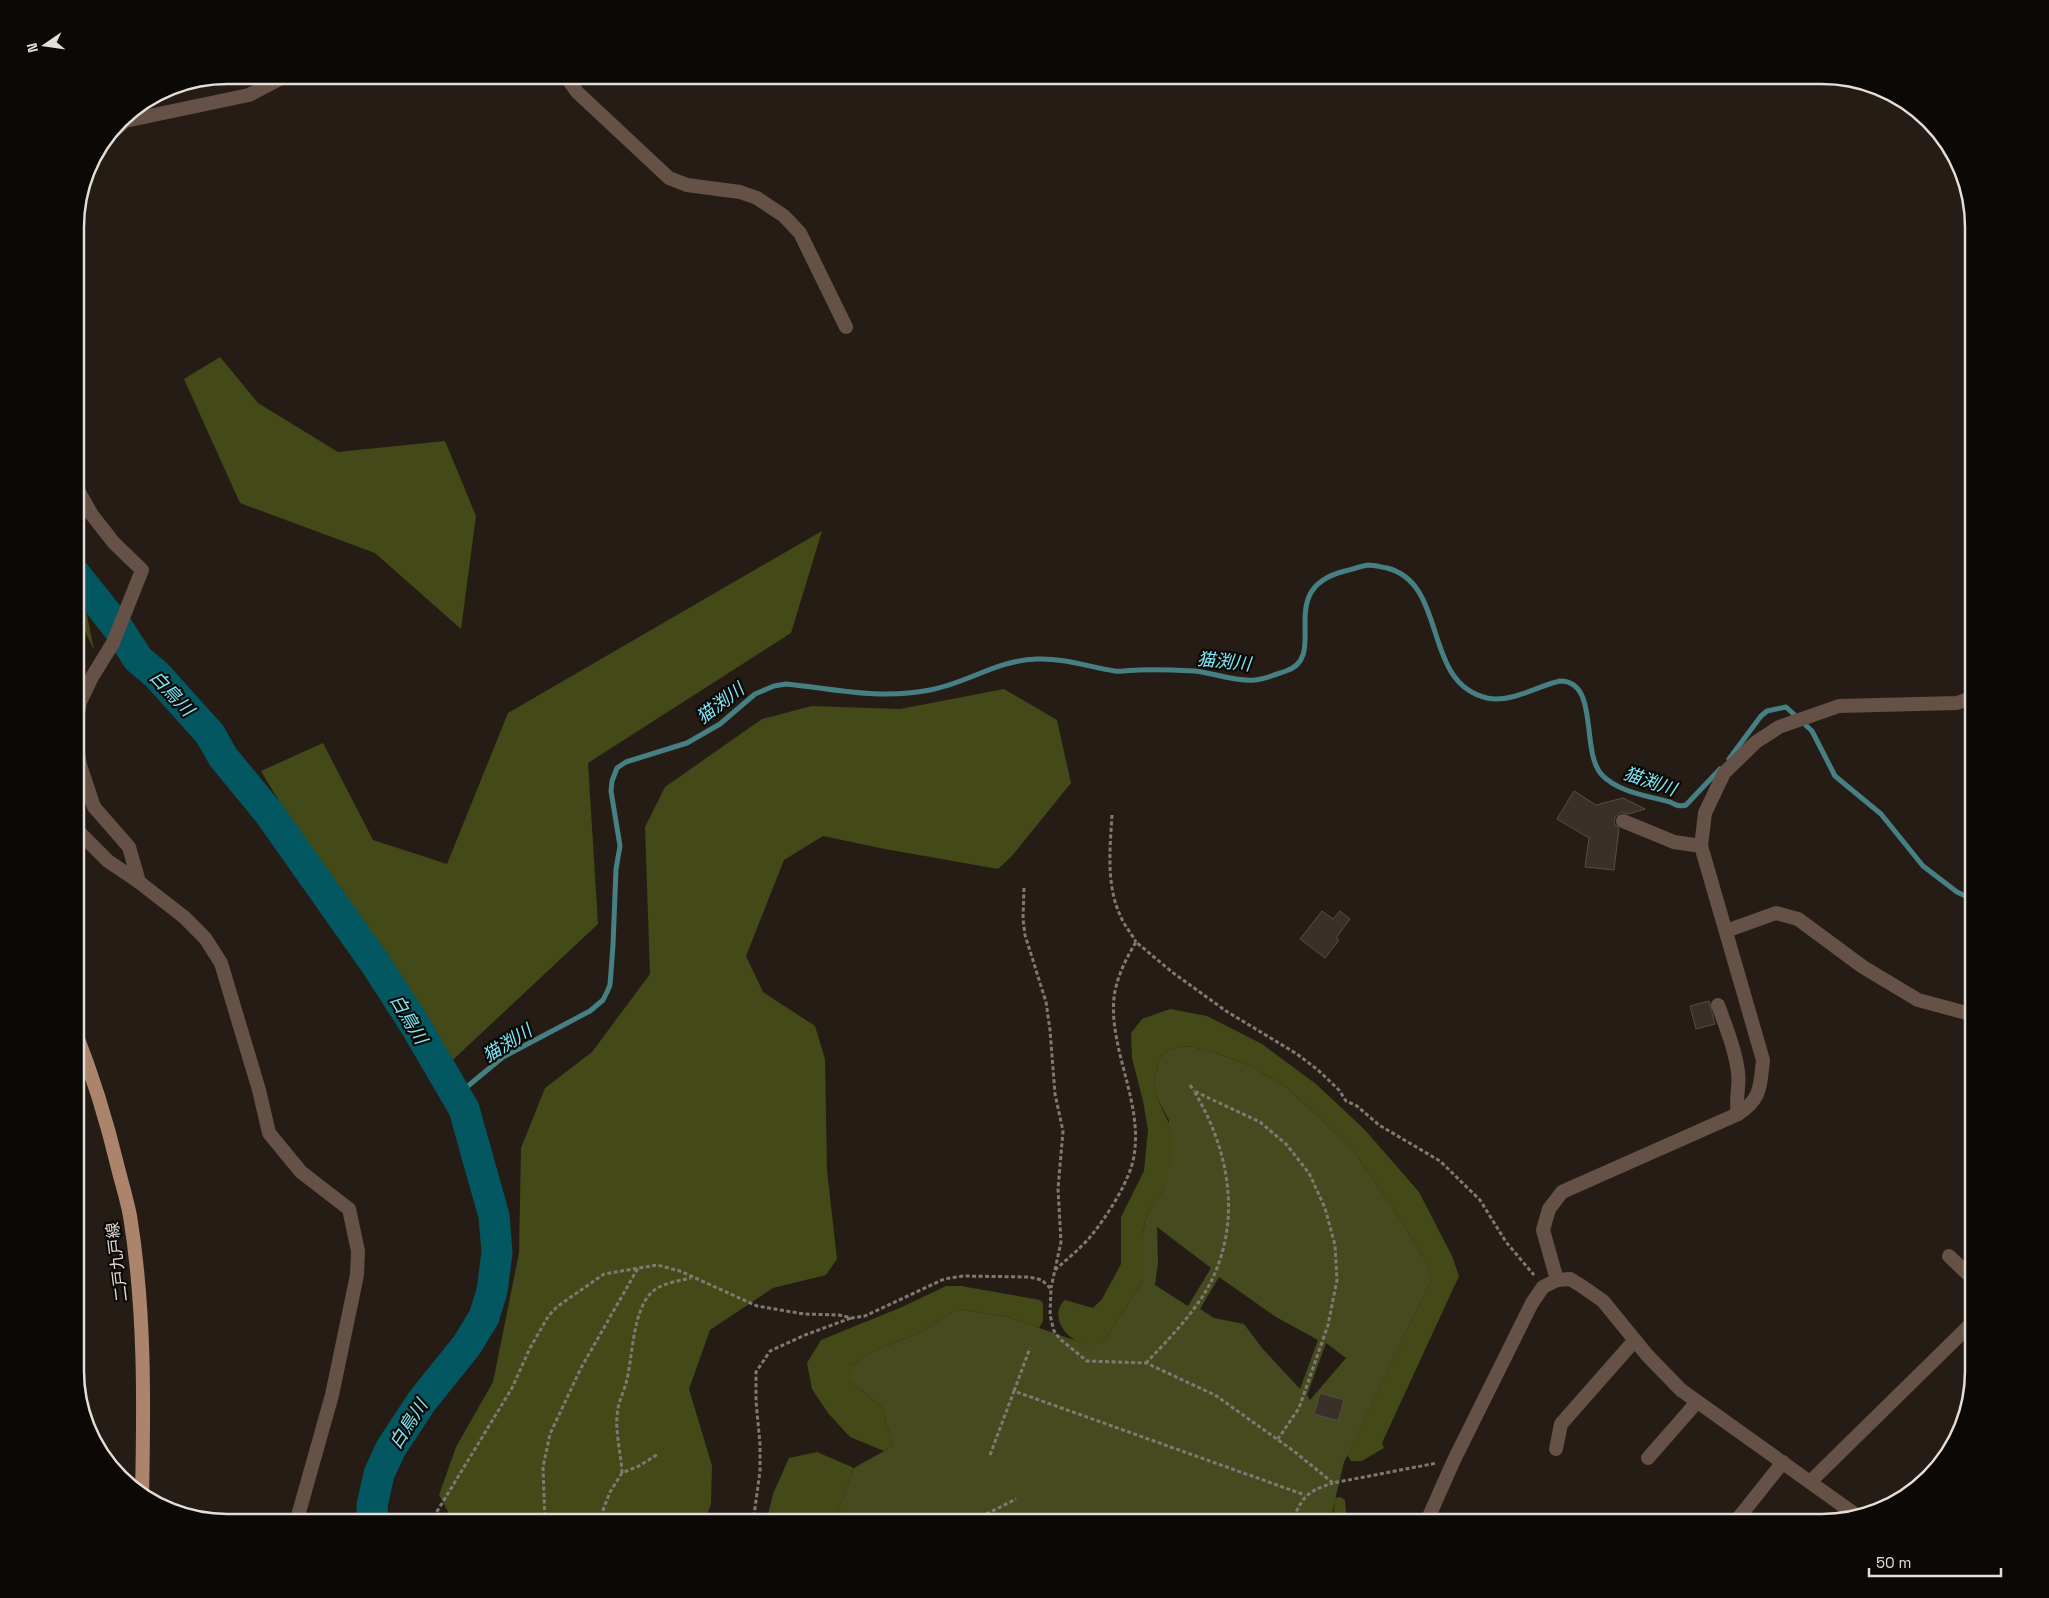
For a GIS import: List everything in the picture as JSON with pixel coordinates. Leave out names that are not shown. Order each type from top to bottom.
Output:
[{"type":"main road","name":"二戸九戸線","points":[[84,1054],[111,1141],[130,1215],[140,1293],[142,1487]]},
{"type":"street","points":[[131,120],[249,95],[270,84]]},
{"type":"street","points":[[571,84],[577,92],[669,178],[687,185],[740,192],[757,198],[784,216],[800,233],[846,327]]},
{"type":"street","points":[[84,501],[92,515],[114,543],[142,570],[138,574],[113,643],[84,694]]},
{"type":"street","points":[[1558,1280],[1543,1230],[1549,1209],[1562,1192],[1738,1114],[1749,1107],[1759,1093],[1762,1060],[1701,846],[1705,813],[1724,773],[1756,742],[1779,727],[1839,706],[1957,703],[1965,700]]},
{"type":"street","points":[[84,777],[94,807],[129,847],[139,882]]},
{"type":"street","points":[[1623,821],[1674,842],[1701,846]]},
{"type":"street","points":[[84,837],[108,861],[184,917],[205,938],[221,963],[269,1133],[301,1172],[349,1209],[358,1251],[357,1275],[332,1395],[299,1514]]},
{"type":"street","points":[[1726,931],[1776,913],[1798,919],[1863,966],[1918,1000],[1965,1013]]},
{"type":"street","points":[[1718,1005],[1730,1038],[1739,1074],[1736,1101],[1738,1114]]},
{"type":"street","points":[[1949,1256],[1965,1271]]},
{"type":"street","points":[[1430,1514],[1454,1460],[1522,1321],[1543,1287],[1558,1280],[1570,1279],[1603,1301],[1647,1355],[1667,1376],[1697,1402],[1850,1511]]},
{"type":"street","points":[[1810,1482],[1965,1330]]},
{"type":"street","points":[[1556,1449],[1561,1424],[1635,1340]]},
{"type":"street","points":[[1648,1458],[1697,1402]]},
{"type":"street","points":[[1741,1514],[1782,1462]]},
{"type":"path","points":[[1112,815],[1108,850],[1116,904],[1120,916],[1136,942],[1172,972],[1226,1011],[1297,1054],[1318,1070],[1339,1090],[1346,1101],[1357,1106],[1379,1125],[1440,1160],[1480,1200],[1506,1242],[1543,1287]]},
{"type":"path","points":[[1024,888],[1023,918],[1025,935],[1046,1002],[1055,1094],[1063,1131],[1058,1189],[1061,1242],[1051,1289],[1050,1315],[1054,1332],[1060,1340],[1087,1360],[1146,1363],[1214,1395],[1278,1439],[1333,1482]]},
{"type":"path","points":[[1055,1270],[1091,1236],[1117,1196],[1128,1176],[1134,1158],[1135,1124],[1115,1026],[1114,997],[1130,952],[1136,942]]},
{"type":"path","points":[[1146,1363],[1178,1328],[1205,1292],[1215,1273],[1225,1240],[1229,1197],[1219,1143],[1209,1116],[1190,1085]]},
{"type":"path","points":[[1194,1091],[1260,1122],[1286,1144],[1309,1173],[1325,1208],[1335,1244],[1337,1280],[1328,1325],[1299,1408],[1278,1439]]},
{"type":"path","points":[[435,1514],[512,1388],[530,1348],[549,1315],[558,1306],[604,1274],[658,1265],[680,1271],[757,1306],[804,1314],[840,1315],[852,1318]]},
{"type":"path","points":[[545,1514],[543,1467],[550,1434],[581,1368],[638,1268]]},
{"type":"path","points":[[754,1514],[760,1471],[756,1372],[770,1351],[805,1334],[852,1318],[865,1316],[944,1279],[963,1276],[1028,1277],[1042,1280],[1051,1289]]},
{"type":"path","points":[[622,1473],[617,1427],[618,1408],[626,1383],[636,1329],[643,1306],[652,1293],[663,1286],[692,1277]]},
{"type":"path","points":[[990,1455],[1030,1348]]},
{"type":"path","points":[[1014,1391],[1306,1494]]},
{"type":"path","points":[[601,1514],[610,1492],[622,1473],[639,1466],[658,1454]]},
{"type":"path","points":[[1295,1514],[1306,1494],[1333,1482],[1454,1460]]},
{"type":"path","points":[[987,1514],[1016,1499]]},
{"type":"green space","points":[[220,357],[258,403],[338,452],[445,441],[476,516],[461,629],[375,553],[240,503],[184,379]]},
{"type":"green space","points":[[822,531],[791,633],[588,763],[598,924],[441,1071],[261,771],[323,743],[373,840],[447,864],[508,713]]},
{"type":"green space","points":[[84,600],[94,650],[84,629]]},
{"type":"green space","points":[[1004,689],[1057,720],[1071,783],[1012,856],[998,869],[823,836],[784,860],[746,956],[763,992],[815,1026],[825,1059],[827,1171],[837,1259],[826,1275],[773,1288],[710,1330],[689,1389],[712,1466],[711,1504],[707,1514],[449,1514],[439,1495],[456,1447],[493,1382],[519,1253],[521,1148],[545,1088],[592,1052],[650,974],[645,827],[665,787],[762,719],[812,706],[900,709]]},
{"type":"green space","points":[[1170,1009],[1207,1016],[1262,1044],[1316,1084],[1365,1130],[1419,1192],[1452,1256],[1459,1276],[1382,1443],[1384,1448],[1362,1461],[1351,1461],[1347,1455],[1431,1280],[1428,1265],[1392,1206],[1349,1145],[1285,1086],[1248,1065],[1213,1052],[1188,1046],[1168,1050],[1159,1059],[1154,1080],[1158,1100],[1173,1132],[1173,1147],[1165,1188],[1154,1203],[1145,1221],[1143,1235],[1143,1280],[1104,1342],[1091,1345],[1074,1340],[1068,1335],[1059,1321],[1060,1306],[1065,1300],[1093,1308],[1102,1299],[1121,1264],[1121,1217],[1144,1171],[1148,1130],[1132,1058],[1131,1033],[1142,1019]]},
{"type":"green space","points":[[1188,1046],[1213,1052],[1248,1065],[1285,1086],[1349,1145],[1392,1206],[1428,1265],[1431,1280],[1344,1462],[1332,1514],[837,1514],[854,1468],[893,1446],[882,1407],[851,1381],[851,1366],[876,1350],[919,1333],[958,1309],[1008,1317],[1088,1345],[1104,1342],[1143,1280],[1143,1235],[1145,1221],[1154,1203],[1165,1188],[1169,1120],[1158,1100],[1154,1080],[1159,1059],[1168,1050]],"holes":[[[1157,1227],[1211,1268],[1188,1306],[1155,1285],[1158,1263]],[[1219,1277],[1276,1317],[1318,1340],[1300,1389],[1262,1348],[1244,1324],[1214,1318],[1200,1309]],[[1326,1343],[1346,1358],[1310,1400],[1307,1395]]]},
{"type":"green space","points":[[946,1286],[961,1286],[1040,1300],[1043,1303],[1043,1321],[1039,1328],[1008,1317],[958,1309],[919,1333],[876,1350],[851,1366],[851,1381],[882,1407],[893,1446],[884,1451],[850,1437],[828,1413],[812,1389],[807,1363],[821,1340],[902,1307]]},
{"type":"green space","points":[[817,1452],[854,1468],[837,1514],[768,1514],[773,1494],[789,1458]]},
{"type":"green space","points":[[1340,1497],[1345,1500],[1346,1514],[1333,1514],[1335,1498]]},
{"type":"building","points":[[1574,791],[1596,805],[1623,798],[1645,809],[1628,814],[1621,812],[1615,817],[1614,823],[1619,828],[1614,870],[1585,867],[1589,838],[1557,819]]},
{"type":"building","points":[[1322,911],[1333,919],[1340,911],[1350,919],[1336,938],[1339,940],[1325,958],[1300,939]]},
{"type":"building","points":[[1709,1001],[1715,1024],[1696,1029],[1690,1006]]},
{"type":"building","points":[[1320,1393],[1344,1400],[1338,1421],[1314,1414]]},
{"type":"waterway","name":"猫渕川","points":[[457,1095],[503,1057],[590,1011],[603,1000],[607,992],[610,985],[616,869],[620,846],[611,791],[612,781],[617,768],[626,762],[687,743],[720,724],[755,694],[774,686],[786,684],[875,694],[911,693],[944,687],[1009,663],[1037,659],[1067,661],[1115,671],[1195,671],[1240,680],[1259,679],[1286,671],[1298,663],[1304,652],[1306,607],[1311,592],[1323,580],[1345,571],[1370,565],[1387,568],[1406,578],[1420,593],[1452,674],[1466,689],[1487,698],[1496,699],[1515,696],[1560,681],[1572,684],[1580,692],[1585,705],[1592,751],[1596,764],[1602,775],[1616,786],[1634,793],[1684,806],[1720,769]]},
{"type":"waterway","name":"白鳥川","points":[[84,585],[118,628],[138,659],[157,675],[210,734],[223,757],[269,813],[375,963],[415,1025],[464,1109],[494,1216],[497,1253],[492,1291],[484,1317],[467,1345],[422,1401],[391,1448],[379,1474],[372,1506],[372,1514]]},
{"type":"waterway","name":"猫渕川","points":[[1729,759],[1761,716],[1767,711],[1786,707],[1812,731],[1835,776],[1881,814],[1923,866],[1957,892],[1965,896]]}]
